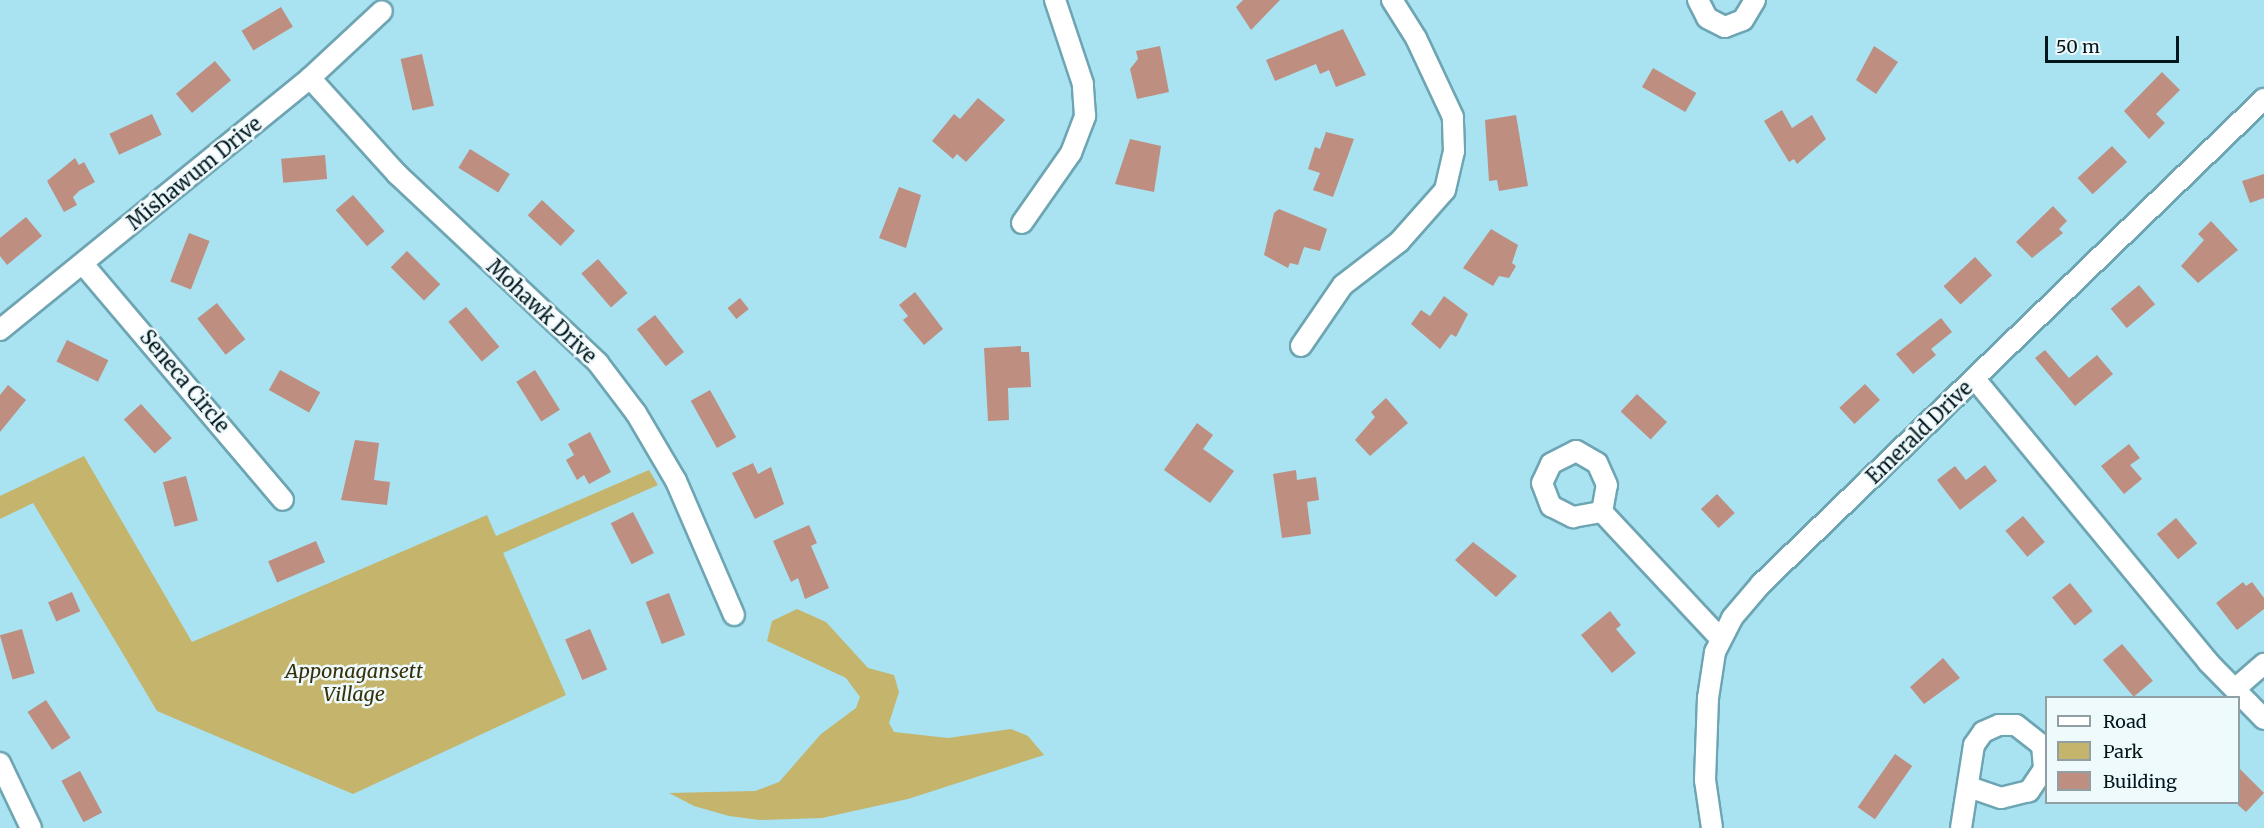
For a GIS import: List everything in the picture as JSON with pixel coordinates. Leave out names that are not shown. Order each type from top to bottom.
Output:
[{"type":"street","points":[[1022,223],[1071,153],[1085,116],[1083,84],[1055,0]]},
{"type":"street","points":[[1301,346],[1343,285],[1399,242],[1444,190],[1454,152],[1453,117],[1416,38],[1392,0]]},
{"type":"street","points":[[1698,0],[1707,18],[1725,27],[1743,20],[1755,0]]},
{"type":"street","name":"Mishawum Drive","points":[[0,330],[310,78],[382,11]]},
{"type":"street","name":"Mohawk Drive","points":[[310,78],[413,190],[598,363],[636,413],[676,481],[734,615]]},
{"type":"street","name":"Emerald Drive","points":[[1712,828],[1705,780],[1707,715],[1720,638],[1761,584],[2264,99]]},
{"type":"street","name":"Seneca Circle","points":[[83,264],[283,500]]},
{"type":"street","points":[[1975,379],[2208,662],[2264,719]]},
{"type":"street","points":[[1602,512],[1720,638]]},
{"type":"street","points":[[2236,688],[2264,664]]},
{"type":"street","points":[[0,763],[31,828]]},
{"type":"street","points":[[1961,828],[1969,787]]},
{"type":"green space","name":"Apponagansett Village","points":[[84,456],[192,642],[487,515],[496,536],[649,470],[658,485],[503,553],[566,695],[353,794],[157,711],[33,503],[0,519],[0,496]]},
{"type":"green space","points":[[797,609],[826,622],[868,668],[894,675],[899,692],[889,723],[894,732],[948,738],[1011,729],[1028,736],[1044,755],[908,799],[822,818],[760,820],[729,816],[694,806],[669,793],[755,791],[779,782],[821,734],[856,708],[860,697],[846,678],[767,641],[772,621]]},
{"type":"building","points":[[1243,0],[1280,0],[1251,30],[1236,7]]},
{"type":"building","points":[[281,7],[293,27],[253,50],[242,31]]},
{"type":"building","points":[[1343,29],[1366,75],[1336,87],[1329,70],[1320,74],[1316,64],[1275,81],[1266,60]]},
{"type":"building","points":[[1160,46],[1169,92],[1137,99],[1130,69],[1138,59],[1136,51]]},
{"type":"building","points":[[1874,46],[1898,62],[1876,94],[1856,80]]},
{"type":"building","points":[[422,54],[434,106],[412,111],[401,59]]},
{"type":"building","points":[[215,61],[231,80],[192,113],[176,94]]},
{"type":"building","points":[[1653,68],[1696,93],[1685,112],[1642,87]]},
{"type":"building","points":[[2162,72],[2180,90],[2156,114],[2165,123],[2149,139],[2124,111]]},
{"type":"building","points":[[978,98],[1005,120],[966,162],[957,154],[953,159],[932,141],[954,114],[960,119]]},
{"type":"building","points":[[1782,110],[1792,128],[1812,115],[1826,139],[1797,164],[1794,159],[1789,162],[1764,121]]},
{"type":"building","points":[[152,114],[162,135],[119,155],[109,134]]},
{"type":"building","points":[[1516,115],[1528,186],[1499,191],[1497,180],[1489,181],[1485,120]]},
{"type":"building","points":[[1326,132],[1354,139],[1333,197],[1313,190],[1320,173],[1308,169],[1315,147],[1320,149]]},
{"type":"building","points":[[1130,139],[1161,146],[1154,192],[1115,184]]},
{"type":"building","points":[[2112,146],[2127,162],[2093,194],[2078,178]]},
{"type":"building","points":[[470,149],[510,174],[498,193],[458,168]]},
{"type":"building","points":[[325,155],[327,179],[283,183],[281,159]]},
{"type":"building","points":[[75,158],[79,165],[84,162],[95,182],[79,191],[73,197],[77,205],[64,212],[47,181]]},
{"type":"building","points":[[2264,174],[2264,198],[2250,203],[2242,181]]},
{"type":"building","points":[[899,187],[921,195],[906,248],[879,238]]},
{"type":"building","points":[[353,195],[384,231],[367,246],[336,210]]},
{"type":"building","points":[[542,200],[575,231],[561,246],[528,215]]},
{"type":"building","points":[[2053,206],[2067,221],[2059,229],[2063,233],[2032,258],[2016,242]]},
{"type":"building","points":[[1279,209],[1327,229],[1320,251],[1304,247],[1298,265],[1290,263],[1288,268],[1264,255],[1274,213]]},
{"type":"building","points":[[26,217],[42,236],[7,265],[0,256],[0,238]]},
{"type":"building","points":[[2211,221],[2238,250],[2198,283],[2181,266],[2204,240],[2198,234]]},
{"type":"building","points":[[1491,229],[1518,245],[1512,263],[1516,266],[1509,278],[1499,276],[1493,286],[1463,268]]},
{"type":"building","points":[[189,233],[210,241],[191,289],[170,282]]},
{"type":"building","points":[[407,251],[440,284],[424,300],[391,267]]},
{"type":"building","points":[[1975,257],[1992,275],[1961,305],[1944,286]]},
{"type":"building","points":[[598,259],[628,293],[611,307],[581,273]]},
{"type":"building","points":[[2139,285],[2155,304],[2127,328],[2111,309]]},
{"type":"building","points":[[915,292],[943,329],[924,345],[903,320],[908,316],[899,305]]},
{"type":"building","points":[[1444,296],[1468,314],[1456,337],[1451,334],[1440,349],[1411,324],[1421,310],[1430,316]]},
{"type":"building","points":[[740,298],[749,309],[736,319],[728,308]]},
{"type":"building","points":[[217,303],[245,339],[226,355],[197,318]]},
{"type":"building","points":[[466,307],[499,347],[482,362],[448,322]]},
{"type":"building","points":[[655,315],[684,352],[666,366],[637,329]]},
{"type":"building","points":[[1941,318],[1952,332],[1931,349],[1936,355],[1913,374],[1896,354]]},
{"type":"building","points":[[67,340],[108,360],[98,382],[56,362]]},
{"type":"building","points":[[1021,346],[1021,352],[1029,352],[1031,387],[1008,388],[1009,420],[988,421],[984,348]]},
{"type":"building","points":[[2045,350],[2069,378],[2097,355],[2113,374],[2075,406],[2035,358]]},
{"type":"building","points":[[280,370],[320,392],[309,412],[269,390]]},
{"type":"building","points":[[535,370],[560,410],[541,422],[516,382]]},
{"type":"building","points":[[1865,384],[1880,400],[1854,424],[1839,408]]},
{"type":"building","points":[[8,385],[26,400],[0,432],[0,395]]},
{"type":"building","points":[[710,390],[736,437],[717,448],[691,401]]},
{"type":"building","points":[[1637,394],[1667,422],[1651,440],[1621,412]]},
{"type":"building","points":[[1386,398],[1408,423],[1370,456],[1355,440],[1375,417],[1371,412]]},
{"type":"building","points":[[141,404],[172,438],[155,454],[124,419]]},
{"type":"building","points":[[1197,423],[1213,435],[1203,449],[1234,471],[1210,503],[1164,470]]},
{"type":"building","points":[[590,432],[611,472],[589,484],[584,475],[577,480],[566,460],[574,455],[568,444]]},
{"type":"building","points":[[355,440],[379,443],[374,480],[390,482],[387,505],[341,500]]},
{"type":"building","points":[[2129,444],[2140,458],[2130,465],[2142,479],[2124,494],[2101,466]]},
{"type":"building","points":[[753,463],[758,474],[771,467],[784,504],[755,519],[732,473]]},
{"type":"building","points":[[1985,465],[1997,481],[1960,510],[1937,480],[1955,466],[1966,480]]},
{"type":"building","points":[[1296,470],[1297,480],[1316,477],[1319,500],[1307,502],[1311,534],[1282,538],[1273,474]]},
{"type":"building","points":[[186,476],[198,520],[175,527],[163,482]]},
{"type":"building","points":[[1717,494],[1735,513],[1719,528],[1701,509]]},
{"type":"building","points":[[633,512],[654,553],[632,564],[611,523]]},
{"type":"building","points":[[2023,516],[2045,542],[2027,557],[2005,531]]},
{"type":"building","points":[[2176,518],[2197,543],[2178,559],[2157,534]]},
{"type":"building","points":[[809,525],[817,543],[811,546],[829,588],[805,599],[798,578],[791,582],[773,541]]},
{"type":"building","points":[[316,541],[325,562],[277,582],[268,561]]},
{"type":"building","points":[[1473,542],[1517,576],[1496,597],[1455,560]]},
{"type":"building","points":[[2243,582],[2246,586],[2252,582],[2264,598],[2264,609],[2237,630],[2216,603]]},
{"type":"building","points":[[2070,583],[2093,611],[2075,625],[2052,597]]},
{"type":"building","points":[[72,592],[80,611],[56,621],[48,602]]},
{"type":"building","points":[[669,593],[685,635],[662,644],[646,602]]},
{"type":"building","points":[[1610,611],[1621,625],[1616,629],[1636,653],[1612,673],[1581,635]]},
{"type":"building","points":[[22,629],[35,673],[13,680],[0,635]]},
{"type":"building","points":[[590,629],[607,670],[582,680],[565,640]]},
{"type":"building","points":[[2122,644],[2153,681],[2133,696],[2103,660]]},
{"type":"building","points":[[1943,658],[1960,678],[1924,704],[1910,687]]},
{"type":"building","points":[[46,700],[71,738],[52,750],[28,712]]},
{"type":"building","points":[[1895,754],[1912,766],[1875,819],[1858,807]]},
{"type":"building","points":[[2240,769],[2264,793],[2246,812],[2238,805],[2240,804]]},
{"type":"building","points":[[80,771],[102,812],[84,822],[61,781]]}]
